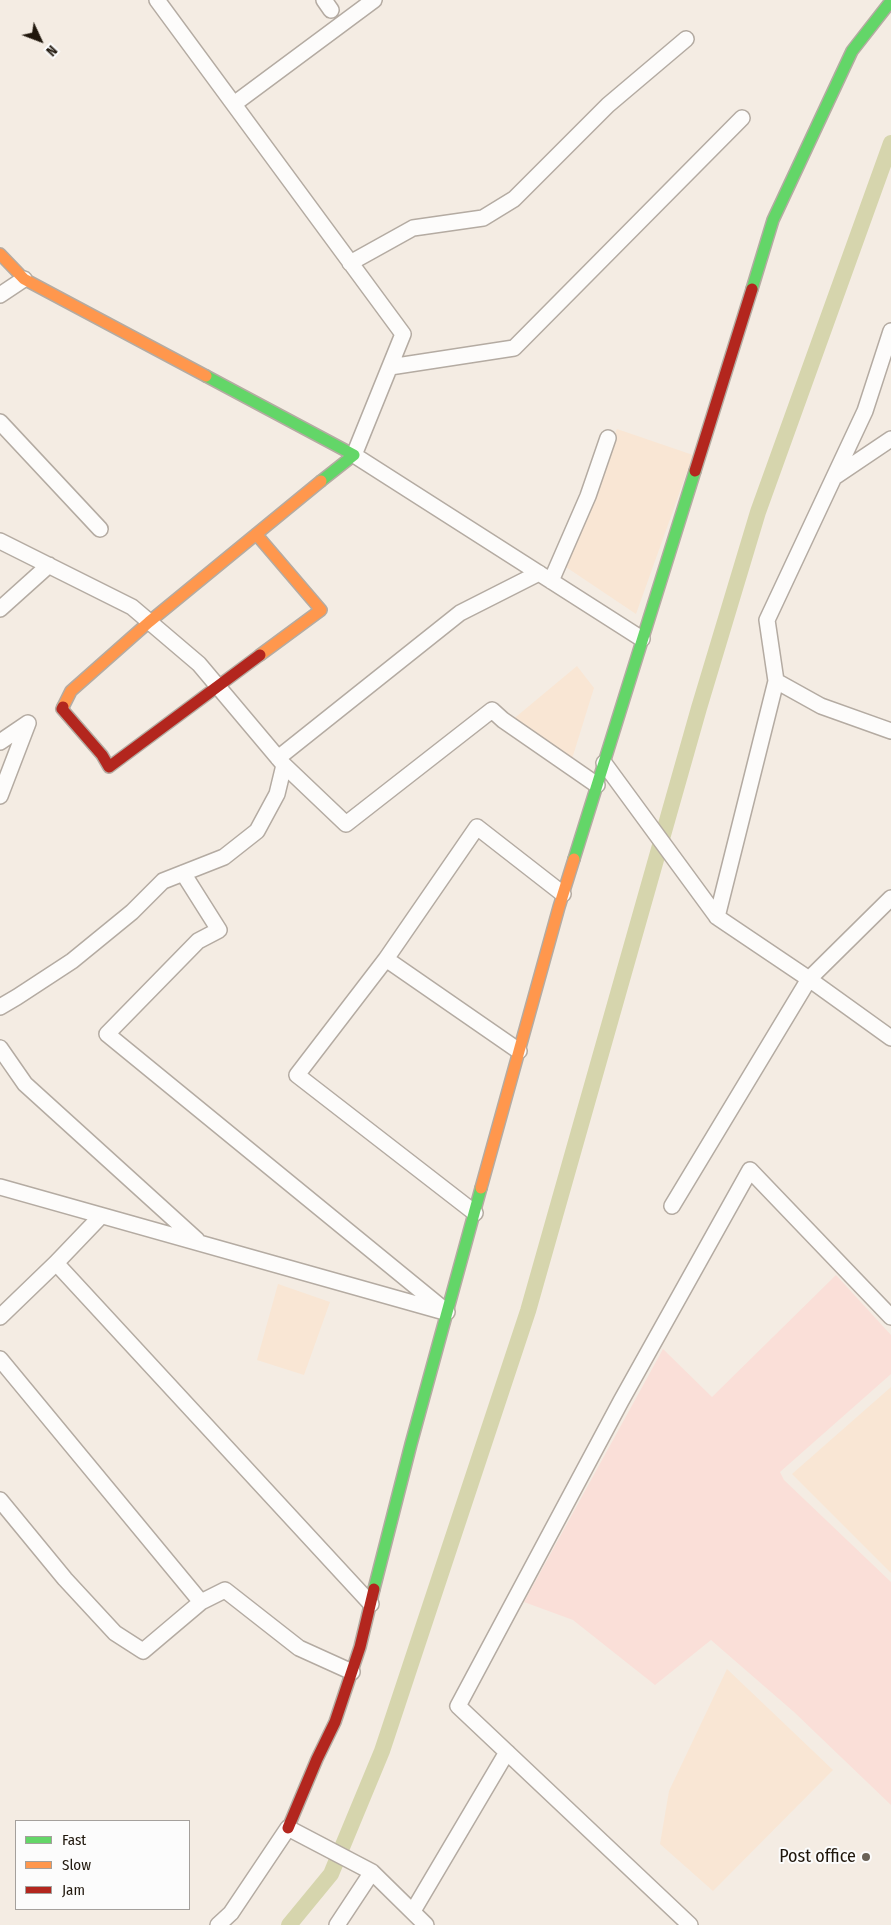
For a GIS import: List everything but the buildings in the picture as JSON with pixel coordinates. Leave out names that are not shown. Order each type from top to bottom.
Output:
[{"type":"street","points":[[157,0],[403,334],[354,455],[256,534],[149,622],[70,691],[62,709],[102,755],[109,767],[321,610],[256,534]]},
{"type":"street","points":[[234,104],[374,0]]},
{"type":"street","points":[[218,1925],[231,1913],[288,1828],[317,1759],[336,1722],[371,1604],[411,1444],[563,894],[773,220],[852,51],[891,1]]},
{"type":"street","points":[[350,263],[413,228],[484,218],[514,199],[608,105],[686,39]]},
{"type":"street","points":[[390,367],[514,348],[742,118]]},
{"type":"street","points":[[0,254],[24,278],[354,455],[642,639]]},
{"type":"street","points":[[0,295],[24,278]]},
{"type":"street","points":[[717,917],[776,682],[768,620],[865,411],[891,332]]},
{"type":"street","points":[[0,422],[100,529]]},
{"type":"street","points":[[0,1007],[17,998],[72,961],[132,912],[163,881],[224,857],[256,831],[277,794],[280,762],[460,613],[545,576],[588,496],[608,438]]},
{"type":"street","points":[[836,476],[891,439]]},
{"type":"street","points":[[0,541],[132,607],[199,664],[280,762],[346,824],[492,710],[503,720],[597,785]]},
{"type":"street","points":[[0,609],[48,565]]},
{"type":"street","points":[[776,682],[820,706],[891,731]]},
{"type":"street","points":[[0,742],[28,723],[0,796]]},
{"type":"street","points":[[604,763],[717,917],[810,979],[891,1038]]},
{"type":"street","points":[[475,1213],[296,1075],[386,959],[477,827],[563,894]]},
{"type":"street","points":[[183,873],[219,930],[198,941],[107,1034],[447,1312]]},
{"type":"street","points":[[672,1206],[810,979],[891,898]]},
{"type":"street","points":[[386,959],[519,1051]]},
{"type":"street","points":[[0,1048],[25,1084],[200,1243]]},
{"type":"street","points":[[690,1925],[458,1706],[621,1401],[750,1170],[891,1317]]},
{"type":"street","points":[[0,1187],[447,1312]]},
{"type":"street","points":[[0,1317],[101,1216]]},
{"type":"street","points":[[56,1263],[371,1604]]},
{"type":"street","points":[[0,1359],[201,1602]]},
{"type":"street","points":[[0,1500],[65,1579],[115,1633],[143,1651],[201,1602],[225,1590],[299,1648],[352,1672]]},
{"type":"street","points":[[413,1911],[507,1752]]},
{"type":"street","points":[[288,1828],[372,1872],[426,1925]]},
{"type":"street","points":[[337,1925],[372,1872]]},
{"type":"shaded area","points":[[617,429],[693,455],[636,614],[557,561]]},
{"type":"shaded area","points":[[577,666],[594,688],[571,762],[511,721]]},
{"type":"shaded area","points":[[836,1275],[891,1335],[891,1374],[780,1472],[784,1480],[891,1582],[891,1805],[794,1712],[711,1640],[655,1685],[573,1620],[524,1602],[663,1349],[712,1397]]},
{"type":"shaded area","points":[[278,1284],[330,1302],[304,1375],[257,1360]]},
{"type":"shaded area","points":[[891,1387],[891,1573],[792,1474]]},
{"type":"shaded area","points":[[727,1669],[833,1770],[713,1891],[660,1844],[669,1791]]},
{"type":"waterway","points":[[289,1925],[331,1874],[382,1751],[528,1311],[699,708],[758,512],[891,143]]},
{"type":"traffic: fast","points":[[752,289],[773,220],[852,51],[891,1]]},
{"type":"traffic: fast","points":[[206,376],[354,455],[321,481]]},
{"type":"traffic: fast","points":[[574,859],[695,471]]},
{"type":"traffic: fast","points":[[374,1589],[411,1444],[481,1188]]},
{"type":"traffic: slow","points":[[0,254],[24,279],[206,376]]},
{"type":"traffic: slow","points":[[63,707],[71,691],[149,622],[321,481]]},
{"type":"traffic: slow","points":[[256,534],[321,610],[260,655]]},
{"type":"traffic: slow","points":[[481,1188],[574,859]]},
{"type":"traffic: jam","points":[[695,471],[752,289]]},
{"type":"traffic: jam","points":[[63,707],[62,709],[102,755],[109,767],[260,655]]},
{"type":"traffic: jam","points":[[288,1828],[335,1722],[360,1647],[374,1589]]},
{"type":"place","name":"Post office","points":[[866,1857]]}]
